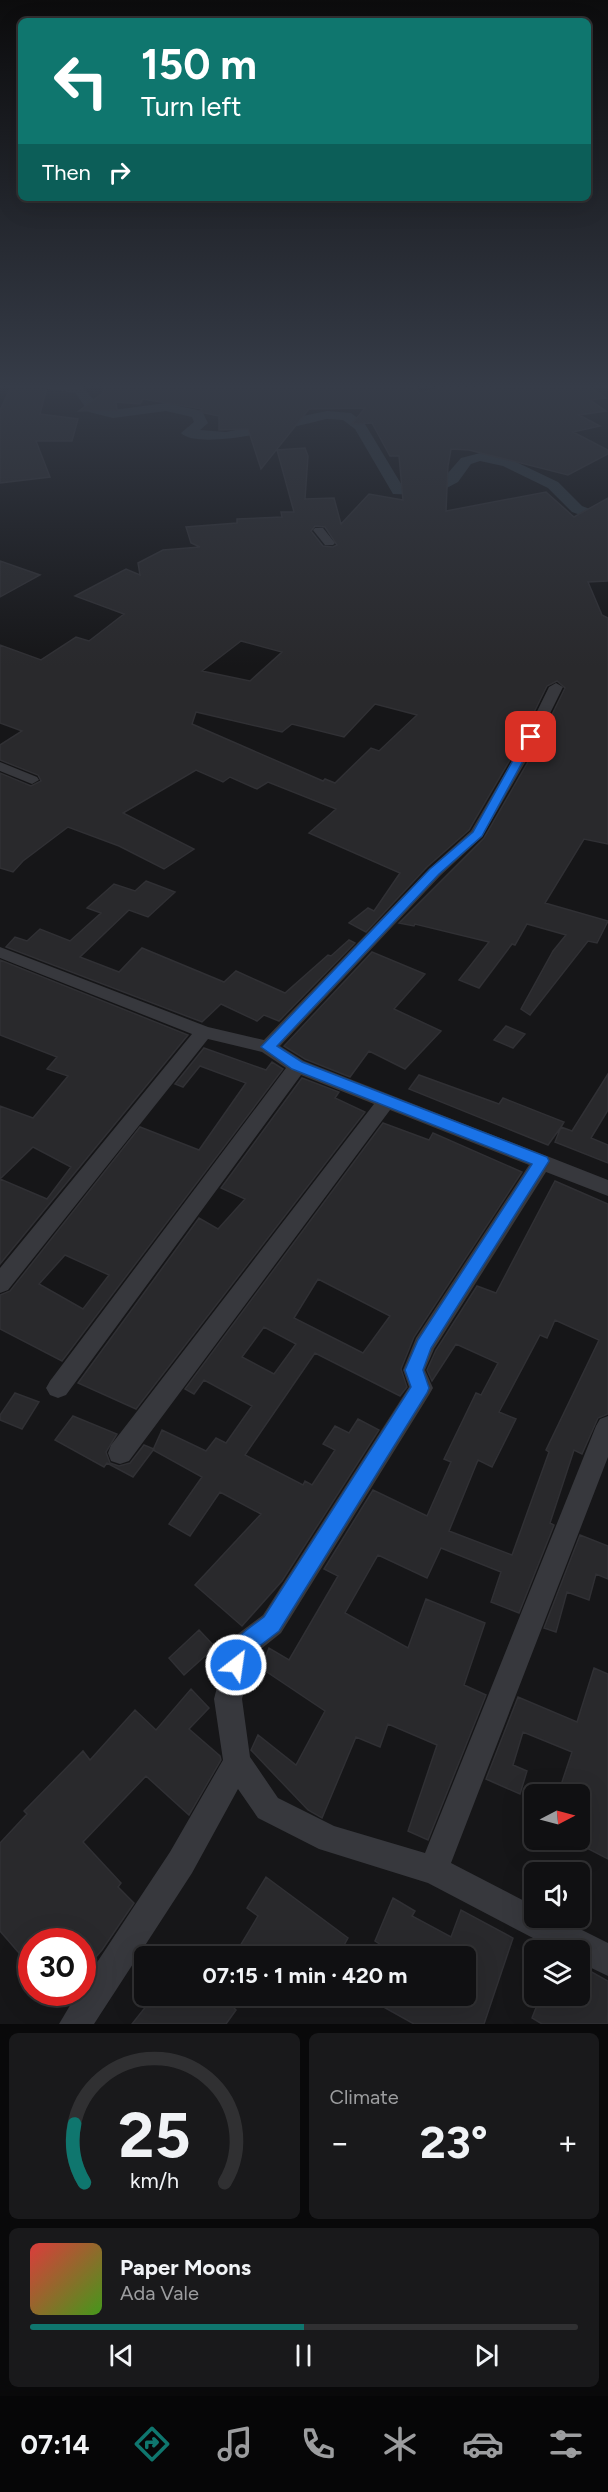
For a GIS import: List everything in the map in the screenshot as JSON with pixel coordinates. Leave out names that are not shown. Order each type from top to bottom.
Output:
[{"type":"street","points":[[319,530],[329,543]]},
{"type":"street","points":[[268,1047],[435,872],[477,834],[523,754],[556,687]]},
{"type":"street","points":[[0,766],[32,780]]},
{"type":"street","points":[[0,952],[204,1032],[268,1047],[297,1066],[608,1188]]},
{"type":"street","points":[[0,1284],[204,1032]]},
{"type":"street","points":[[58,1388],[297,1066]]},
{"type":"street","points":[[120,1452],[386,1102]]},
{"type":"street","points":[[542,1161],[424,1345],[414,1370],[421,1388],[272,1624],[240,1648],[228,1699],[237,1762],[268,1808],[329,1839],[433,1870],[608,1960]]},
{"type":"street","points":[[433,1870],[608,1426]]},
{"type":"street","points":[[75,2024],[157,1901],[216,1804],[237,1762]]},
{"type":"building","points":[[0,477],[46,477],[0,483]]},
{"type":"building","points":[[285,477],[307,477],[305,499],[334,498],[341,524],[369,494],[403,500],[401,477],[447,477],[446,511],[546,492],[574,517],[608,498],[608,581],[588,582],[602,615],[608,618],[608,844],[584,839],[545,903],[608,921],[597,943],[588,941],[530,1015],[521,1009],[553,951],[566,935],[527,924],[515,945],[512,944],[479,988],[459,980],[489,942],[415,924],[414,926],[399,923],[484,838],[532,755],[565,688],[557,681],[547,686],[514,753],[469,830],[427,867],[366,932],[349,923],[368,908],[374,911],[400,873],[309,833],[336,809],[268,782],[257,789],[230,777],[223,782],[196,770],[123,813],[194,849],[164,869],[119,846],[68,827],[23,861],[13,872],[0,868],[0,773],[31,786],[41,781],[38,775],[0,760],[0,745],[22,731],[0,723],[0,645],[41,660],[76,637],[89,641],[124,614],[75,596],[126,569],[140,575],[138,563],[163,550],[200,547],[191,543],[186,527],[237,523],[237,519],[282,517],[281,512],[294,512]],"holes":[[[315,526],[325,527],[337,545],[323,546],[311,531]],[[241,641],[282,652],[250,681],[202,671]],[[375,704],[417,715],[379,751],[371,748],[335,783],[325,779],[323,781],[192,724],[196,712],[282,732],[292,724],[344,737]]]},
{"type":"building","points":[[0,561],[40,575],[0,597]]},
{"type":"building","points":[[146,881],[175,892],[148,917],[129,910],[80,957],[119,972],[142,948],[224,982],[236,971],[285,993],[328,955],[331,956],[349,940],[355,943],[279,1021],[264,1015],[257,1021],[221,1004],[202,1022],[6,947],[15,937],[27,941],[40,929],[70,941],[101,913],[87,908],[114,884],[135,891]]},
{"type":"building","points":[[372,952],[425,974],[394,1009],[441,1031],[405,1069],[369,1051],[350,1077],[305,1059],[284,1046]]},
{"type":"building","points":[[0,960],[188,1035],[0,1264],[0,1179],[0,1106],[33,1118],[68,1076],[47,1069],[57,1057],[0,1035]],"holes":[[[33,1147],[71,1167],[47,1199],[0,1179]]]},
{"type":"building","points":[[506,1026],[525,1034],[513,1048],[494,1040]]},
{"type":"building","points":[[204,1048],[266,1070],[272,1062],[283,1069],[62,1361],[0,1329],[0,1295],[10,1291],[140,1127],[199,1150],[246,1083],[200,1066],[183,1087],[175,1084]],"holes":[[[65,1255],[109,1275],[83,1309],[39,1284]]]},
{"type":"building","points":[[608,1074],[608,1110],[591,1138],[608,1145],[608,1163],[555,1142],[561,1127],[572,1131]]},
{"type":"building","points":[[419,1075],[499,1104],[503,1098],[564,1122],[548,1145],[409,1089]]},
{"type":"building","points":[[302,1078],[339,1092],[335,1098],[365,1112],[136,1409],[78,1383],[199,1218],[218,1229],[245,1199],[221,1188]]},
{"type":"building","points":[[383,1123],[429,1140],[433,1133],[522,1172],[414,1337],[401,1369],[407,1387],[400,1396],[315,1353],[245,1455],[303,1485],[305,1481],[312,1485],[335,1450],[323,1444],[335,1426],[349,1433],[358,1419],[379,1430],[282,1581],[242,1626],[195,1585],[261,1514],[220,1492],[190,1536],[169,1524],[202,1477],[153,1450],[162,1430],[206,1451],[216,1438],[226,1443],[252,1406],[204,1380],[194,1394],[185,1389]],"holes":[[[318,1279],[390,1316],[363,1353],[294,1318]],[[264,1327],[296,1344],[274,1374],[242,1357]]]},
{"type":"building","points":[[555,1181],[608,1204],[608,1414],[598,1418],[582,1454],[574,1450],[550,1523],[554,1525],[519,1613],[491,1602],[501,1572],[441,1548],[427,1578],[378,1555],[345,1613],[408,1648],[426,1599],[485,1623],[464,1685],[486,1695],[428,1840],[408,1831],[437,1745],[388,1724],[380,1747],[356,1737],[322,1818],[308,1810],[251,1750],[258,1735],[296,1765],[325,1711],[261,1668],[269,1648],[289,1660],[338,1576],[324,1569],[373,1490],[427,1516],[451,1462],[444,1459],[476,1393],[481,1395],[498,1363],[456,1344],[432,1381],[427,1370],[436,1350],[477,1286],[496,1293]],"holes":[[[555,1320],[599,1340],[546,1450],[549,1452],[512,1555],[449,1531],[478,1460],[492,1467],[516,1419],[499,1412],[540,1335],[547,1338]]]},
{"type":"building","points":[[15,1393],[39,1402],[22,1429],[0,1420],[0,1415]]},
{"type":"building","points":[[73,1416],[117,1434],[106,1452],[110,1463],[119,1466],[130,1463],[144,1445],[154,1449],[133,1477],[107,1463],[104,1467],[55,1440]]},
{"type":"building","points":[[580,1535],[608,1546],[608,1579],[596,1574],[589,1600],[567,1592],[556,1632],[544,1628]]},
{"type":"building","points":[[199,1630],[215,1647],[184,1675],[169,1658]]},
{"type":"building","points":[[594,1668],[608,1674],[608,1859],[590,1850],[590,1784],[561,1784],[572,1752],[523,1732],[513,1765],[527,1771],[520,1794],[486,1779],[518,1697],[577,1722]]},
{"type":"building","points":[[191,1689],[209,1708],[189,1729],[220,1756],[221,1760],[189,1815],[146,1776],[83,1842],[121,1883],[118,1887],[134,1903],[102,1950],[96,1957],[96,1928],[18,1928],[18,1952],[0,1931],[0,1843],[27,1814],[24,1811],[83,1751],[90,1760],[135,1710],[156,1730]]},
{"type":"building","points":[[266,1877],[348,1938],[344,1946],[240,1946],[258,1916],[247,1908]]},
{"type":"building","points":[[393,1898],[415,1911],[412,1916],[451,1937],[461,1910],[513,1938],[484,2024],[414,2024],[382,2006],[476,2006],[476,1946],[381,1946],[375,1941]]},
{"type":"building","points":[[590,1971],[608,1981],[608,2024],[542,2024],[532,2018],[537,2006],[590,2006]]},
{"type":"building","points":[[146,2006],[232,2006],[236,2010],[226,2024],[132,2024]]},
{"type":"waterway","points":[[390,477],[398,491],[438,487],[454,477]]},
{"type":"waterway","points":[[537,477],[553,485],[577,509],[608,521]]},
{"type":"route","points":[[236,1665],[240,1648],[272,1624],[421,1388],[414,1370],[424,1345],[542,1161],[297,1066],[268,1047],[435,872],[477,834],[531,737]]}]
